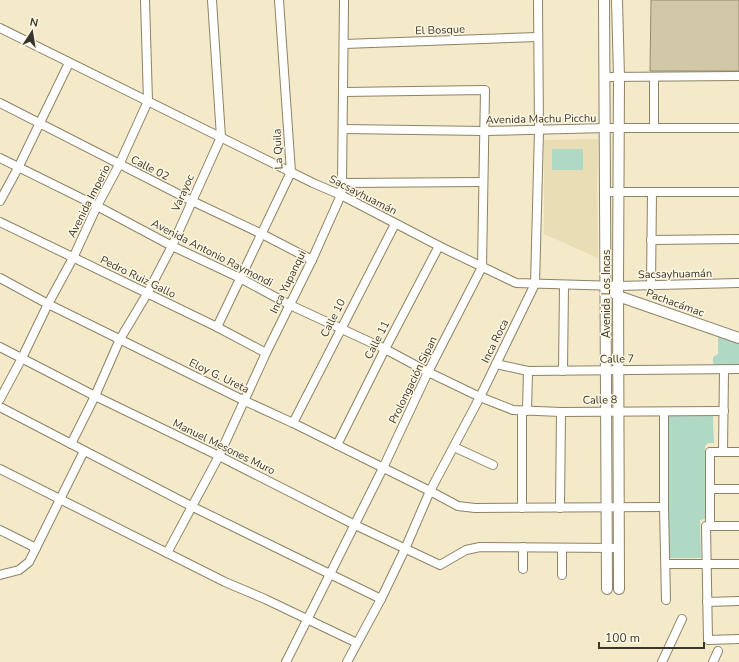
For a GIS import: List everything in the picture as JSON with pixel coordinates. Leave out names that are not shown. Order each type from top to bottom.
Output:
[{"type":"street","name":"Avenida Imperio","points":[[0,399],[73,258],[97,206],[119,165],[148,101],[145,0]]},
{"type":"street","name":"Varayoc","points":[[71,444],[95,396],[120,339],[147,294],[172,246],[220,137],[212,0]]},
{"type":"street","name":"La Quila","points":[[217,327],[291,172],[279,0]]},
{"type":"street","name":"Inca Yupanqui","points":[[167,553],[219,456],[266,353],[312,260],[341,196],[344,0]]},
{"type":"street","name":"Inca Roca","points":[[347,662],[381,599],[430,491],[480,397],[535,284],[539,131],[538,0]]},
{"type":"street","name":"Avenida Los Incas","points":[[604,0],[606,128],[605,412],[607,589]]},
{"type":"street","name":"Avenida Los Incas","points":[[617,0],[619,77],[619,589]]},
{"type":"street","name":"Sacsayhuamán","points":[[0,28],[516,283],[606,286]]},
{"type":"street","name":"El Bosque","points":[[344,44],[538,37]]},
{"type":"street","points":[[0,201],[70,63]]},
{"type":"street","points":[[605,77],[739,76]]},
{"type":"street","points":[[654,77],[654,128]]},
{"type":"street","name":"Prolongación Sipan","points":[[286,662],[383,468],[428,372],[482,266],[486,90],[343,92]]},
{"type":"street","name":"Calle 02","points":[[0,104],[119,165],[262,234],[312,260]]},
{"type":"street","name":"Avenida Machu Picchu","points":[[343,129],[539,131],[606,128],[739,128]]},
{"type":"street","name":"Avenida Antonio Raymondi","points":[[0,158],[97,206],[172,246],[240,278],[290,305],[385,349],[480,397]]},
{"type":"street","points":[[342,183],[483,182]]},
{"type":"street","points":[[606,192],[739,192]]},
{"type":"street","points":[[651,286],[652,192]]},
{"type":"street","name":"Pedro Ruiz Gallo","points":[[0,222],[217,327],[266,353]]},
{"type":"street","name":"Calle 10","points":[[293,423],[394,224]]},
{"type":"street","points":[[652,240],[739,240]]},
{"type":"street","name":"Calle 11","points":[[337,445],[439,246]]},
{"type":"street","name":"Eloy G. Ureta","points":[[0,278],[48,304],[244,401],[293,423],[458,506],[475,508],[664,507]]},
{"type":"street","name":"Sacsayhuamán","points":[[618,291],[651,286],[739,283]]},
{"type":"street","points":[[562,371],[564,285]]},
{"type":"street","name":"Pachacámac","points":[[606,286],[739,338]]},
{"type":"street","name":"Manuel Mesones Muro","points":[[0,347],[95,396],[219,456],[355,525],[440,565],[466,550],[480,547],[522,547]]},
{"type":"street","name":"Calle 7","points":[[496,364],[528,371],[739,369]]},
{"type":"street","points":[[723,452],[724,370]]},
{"type":"street","points":[[522,508],[524,411],[528,371]]},
{"type":"street","name":"Calle 8","points":[[480,397],[513,410],[524,411],[724,411]]},
{"type":"street","points":[[0,407],[193,507],[381,599]]},
{"type":"street","points":[[560,508],[561,412]]},
{"type":"street","points":[[664,412],[666,600]]},
{"type":"street","points":[[454,446],[493,465]]},
{"type":"street","points":[[0,575],[19,570],[29,562],[84,451]]},
{"type":"street","points":[[710,526],[710,452],[739,452]]},
{"type":"street","points":[[0,469],[225,582],[265,599],[357,643]]},
{"type":"street","points":[[710,489],[739,489]]},
{"type":"street","points":[[739,526],[706,526],[708,640],[739,639]]},
{"type":"street","points":[[0,530],[36,548]]},
{"type":"street","points":[[523,569],[522,547],[619,548]]},
{"type":"street","points":[[562,548],[562,575]]},
{"type":"street","points":[[666,564],[739,564]]},
{"type":"street","points":[[607,589],[619,589]]},
{"type":"street","points":[[707,602],[739,601]]},
{"type":"street","points":[[662,662],[682,619]]},
{"type":"street","points":[[713,662],[718,651]]},
{"type":"shaded area","points":[[598,139],[598,258],[544,234],[544,140]]},
{"type":"green space","points":[[552,149],[583,149],[583,170],[552,170]]},
{"type":"green space","points":[[718,336],[739,344],[739,366],[713,366],[713,357],[718,354]]},
{"type":"green space","points":[[667,416],[713,416],[714,443],[708,443],[705,446],[705,519],[700,520],[701,558],[668,558]]},
{"type":"building","points":[[651,0],[739,0],[739,71],[650,71]]}]
